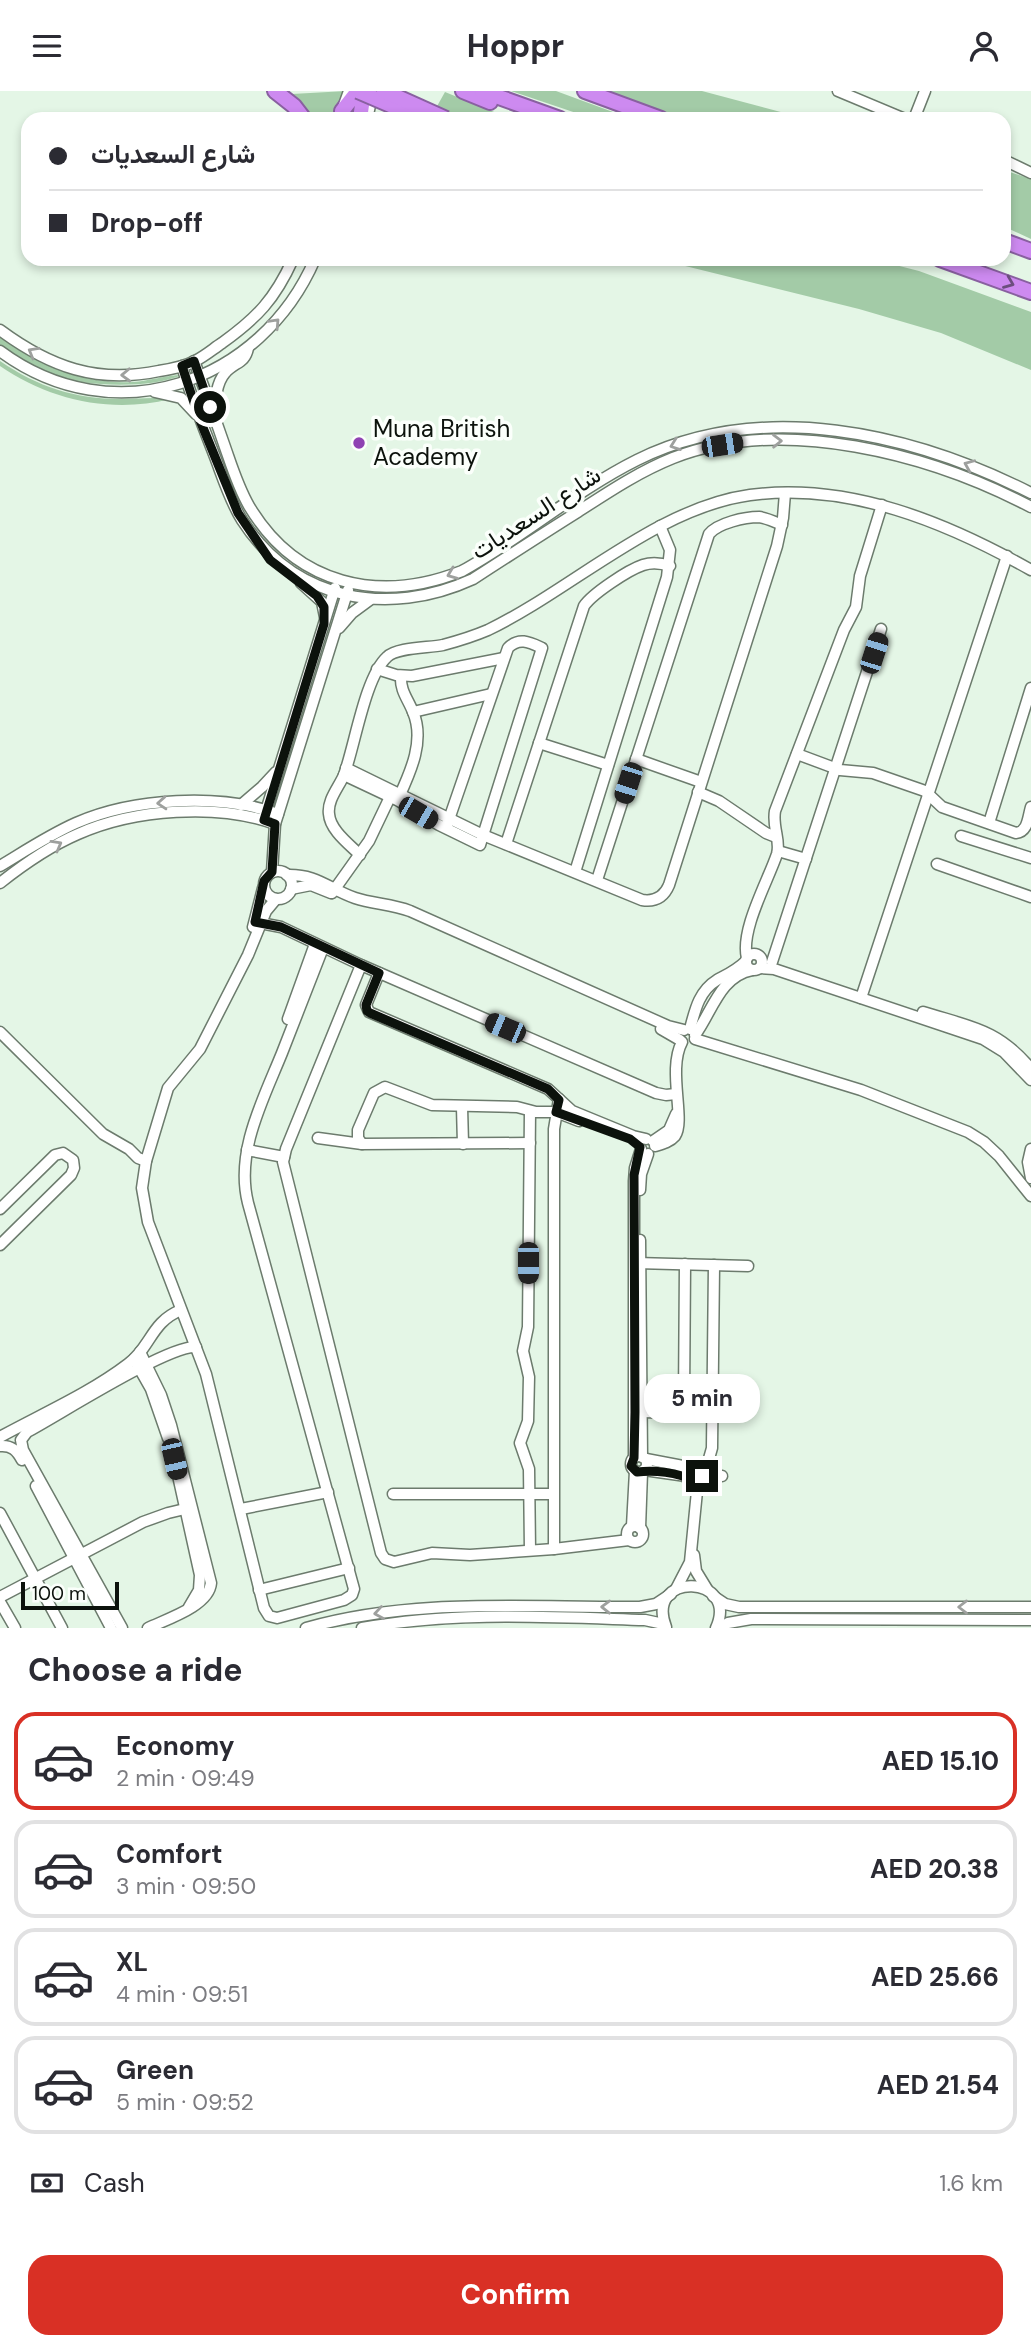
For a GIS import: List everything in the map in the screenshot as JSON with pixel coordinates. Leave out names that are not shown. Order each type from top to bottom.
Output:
[{"type":"highway","points":[[275,91],[299,112]]},
{"type":"highway","points":[[343,112],[358,91],[407,112]]},
{"type":"highway","points":[[361,112],[364,91]]},
{"type":"highway","points":[[384,91],[395,112]]},
{"type":"highway","points":[[384,91],[430,112]]},
{"type":"highway","points":[[463,91],[538,112]]},
{"type":"highway","points":[[585,91],[642,112]]},
{"type":"highway","points":[[485,95],[520,112]]},
{"type":"highway","points":[[1011,244],[1031,251]]},
{"type":"highway","points":[[959,266],[1031,292]]},
{"type":"street","points":[[342,112],[349,91]]},
{"type":"street","points":[[368,112],[373,91]]},
{"type":"street","points":[[838,91],[888,112]]},
{"type":"street","points":[[917,112],[925,91]]},
{"type":"street","points":[[1011,163],[1030,170]]},
{"type":"street","points":[[0,330],[52,363],[83,372],[122,376],[182,366],[242,329],[260,312],[282,283],[290,266]]},
{"type":"street","points":[[0,351],[34,372],[66,384],[112,393],[141,391],[187,382],[248,348],[278,321],[301,289],[312,266]]},
{"type":"street","points":[[224,443],[215,399],[223,376],[243,361],[248,348]]},
{"type":"street","name":"شارع السعديات","points":[[194,361],[242,492],[268,533],[300,561],[336,586]]},
{"type":"street","name":"شارع السعديات","points":[[182,366],[230,498],[258,542],[299,576],[371,599],[423,596],[458,586],[646,470],[701,449],[742,442],[818,442],[887,454],[962,475],[1031,507]]},
{"type":"street","points":[[141,391],[180,398],[199,418]]},
{"type":"street","name":"شارع السعديات","points":[[348,590],[383,594],[462,571],[617,471],[652,453],[699,436],[740,429],[815,428],[887,441],[957,460],[1031,493]]},
{"type":"street","points":[[345,771],[481,840],[506,844],[642,900],[650,901],[660,897],[668,885],[782,524],[785,493]]},
{"type":"street","points":[[360,855],[335,829],[329,817],[329,804],[345,771],[377,669],[386,658],[395,652],[454,642],[504,622],[660,526],[689,512],[719,501],[750,495],[785,493],[844,497],[882,505],[943,527],[1031,570]]},
{"type":"street","points":[[753,963],[746,939],[778,851],[774,823],[777,806],[844,629],[856,607],[860,576],[882,505]]},
{"type":"street","points":[[597,880],[709,534],[717,527],[752,518],[761,517],[782,524]]},
{"type":"street","points":[[575,872],[670,566],[669,544],[660,526]]},
{"type":"street","points":[[258,542],[270,560],[317,596],[324,607],[324,624]]},
{"type":"street","points":[[862,995],[1007,557]]},
{"type":"street","points":[[506,844],[586,603],[637,568],[653,563],[670,566]]},
{"type":"street","points":[[265,815],[336,586]]},
{"type":"street","points":[[272,872],[277,819],[348,590]]},
{"type":"street","points":[[336,631],[352,613],[371,599]]},
{"type":"street","points":[[772,962],[881,629]]},
{"type":"street","points":[[445,822],[468,766],[510,646],[519,641],[542,648],[481,840]]},
{"type":"street","points":[[377,669],[401,676],[417,675],[504,659]]},
{"type":"street","points":[[333,891],[360,855],[412,767],[417,725],[403,693],[401,676]]},
{"type":"street","points":[[989,823],[1031,688]]},
{"type":"street","points":[[413,712],[491,694]]},
{"type":"street","points":[[539,743],[608,765]]},
{"type":"street","points":[[797,754],[836,769],[873,773],[930,795],[942,807],[1020,832],[1025,828],[1031,807]]},
{"type":"street","points":[[636,759],[700,787],[765,833],[776,837]]},
{"type":"street","points":[[241,805],[281,766]]},
{"type":"street","points":[[2,874],[64,829],[116,809],[178,802],[241,805],[277,819]]},
{"type":"street","points":[[2,874],[70,838],[124,820],[190,812],[265,815]]},
{"type":"street","points":[[757,826],[774,823]]},
{"type":"street","points":[[961,836],[1031,858]]},
{"type":"street","points":[[778,851],[806,859]]},
{"type":"street","points":[[937,864],[1031,897]]},
{"type":"street","points":[[319,946],[285,1037],[247,1150],[244,1168],[246,1194],[354,1586],[350,1597],[280,1618],[267,1613],[259,1590],[206,1374],[146,1213],[142,1188],[149,1149],[167,1088],[200,1049],[241,964],[263,909],[266,878],[272,872],[280,871],[287,875],[310,877],[333,891]]},
{"type":"street","points":[[263,909],[276,899],[284,898],[291,889],[291,881],[287,875]]},
{"type":"street","points":[[264,885],[266,893],[276,899]]},
{"type":"street","points":[[291,889],[311,885],[397,907],[687,1036],[861,1090],[968,1132],[992,1149],[1031,1196]]},
{"type":"street","points":[[263,909],[281,927]]},
{"type":"street","points":[[258,922],[281,927],[379,973],[656,1093],[676,1098]]},
{"type":"street","points":[[640,1464],[640,1182],[647,1146],[666,1133],[672,1125],[676,1098],[675,1061],[687,1036],[727,983],[753,963],[772,962],[975,1032],[1004,1052],[1030,1075]]},
{"type":"street","points":[[753,963],[831,984]]},
{"type":"street","points":[[361,965],[284,1157],[284,1172],[381,1553],[386,1559],[394,1562],[432,1553],[470,1555],[530,1551],[629,1540],[636,1542],[641,1539],[643,1533],[636,1527],[642,1412],[638,1263]]},
{"type":"street","points":[[379,973],[366,1005],[369,1012],[548,1089],[572,1111],[633,1136],[647,1146]]},
{"type":"street","points":[[0,1032],[113,1141],[129,1149],[149,1149]]},
{"type":"street","points":[[362,1144],[358,1132],[374,1093],[388,1088],[432,1105],[517,1107],[530,1111],[556,1112],[647,1146]]},
{"type":"street","points":[[554,1549],[556,1112],[559,1100]]},
{"type":"street","points":[[462,1107],[463,1144]]},
{"type":"street","points":[[530,1111],[528,1327],[523,1348],[529,1382],[528,1421],[520,1443],[529,1469],[530,1551]]},
{"type":"street","points":[[317,1138],[362,1144],[530,1143]]},
{"type":"street","points":[[129,1149],[134,1156],[146,1161]]},
{"type":"street","points":[[1031,1149],[1028,1162],[1031,1178]]},
{"type":"street","points":[[247,1150],[284,1157]]},
{"type":"street","points":[[0,1209],[55,1155],[63,1153],[73,1160],[71,1175],[0,1245]]},
{"type":"street","points":[[638,1263],[748,1266]]},
{"type":"street","points":[[642,1412],[673,1412],[683,1404],[685,1264]]},
{"type":"street","points":[[666,1628],[663,1609],[690,1562],[696,1503],[695,1475],[710,1457],[712,1448],[715,1265]]},
{"type":"street","points":[[0,1437],[100,1382],[137,1356],[156,1326],[181,1310]]},
{"type":"street","points":[[110,1628],[78,1557],[23,1450],[21,1440],[27,1431],[144,1367],[180,1349],[196,1347]]},
{"type":"street","points":[[137,1356],[166,1410],[189,1508],[211,1583],[204,1600],[148,1628]]},
{"type":"street","points":[[0,1447],[11,1447],[19,1455],[122,1628]]},
{"type":"street","points":[[640,1464],[695,1475],[722,1476]]},
{"type":"street","points":[[241,1509],[328,1492]]},
{"type":"street","points":[[393,1493],[553,1494]]},
{"type":"street","points":[[0,1597],[143,1522],[189,1508]]},
{"type":"street","points":[[0,1513],[62,1628]]},
{"type":"street","points":[[692,1547],[696,1571],[720,1612],[718,1628]]},
{"type":"street","points":[[259,1590],[349,1567]]},
{"type":"street","points":[[306,1628],[344,1618],[414,1608],[640,1607],[662,1601],[673,1592],[694,1585],[725,1604],[740,1607],[1031,1607]]},
{"type":"street","points":[[0,1602],[15,1628]]},
{"type":"street","points":[[0,1612],[9,1628]]},
{"type":"street","points":[[362,1628],[454,1618],[528,1618],[645,1620],[659,1623],[666,1628]]},
{"type":"street","points":[[718,1628],[728,1623],[751,1619],[1031,1620]]},
{"type":"green space","points":[[279,91],[292,94],[346,91],[339,112],[305,112]]},
{"type":"green space","points":[[511,91],[556,91],[613,112],[573,112]]},
{"type":"green space","points":[[600,91],[702,91],[781,112],[654,112]]},
{"type":"green space","points":[[445,92],[494,112],[447,112],[436,108]]},
{"type":"green space","points":[[1011,172],[1031,179],[1031,239],[1011,230]]},
{"type":"green space","points":[[685,266],[899,266],[919,271],[1031,312],[1031,370],[941,333],[859,309]]},
{"type":"green space","points":[[0,336],[46,364],[97,380],[133,382],[182,375],[153,383],[117,385],[65,379],[39,369],[6,350],[0,346]]},
{"type":"green space","points":[[0,361],[28,378],[73,394],[121,399],[170,399],[126,405],[82,401],[39,388],[0,366]]},
{"type":"place","name":"Muna British Academy","points":[[359,443]]},
{"type":"route","points":[[210,407],[194,361],[182,366],[199,418],[238,513],[270,560],[311,590],[322,602],[325,613],[324,624],[264,820],[275,824],[275,849],[272,872],[264,881],[255,922],[281,927],[379,973],[366,1005],[370,1013],[548,1089],[559,1100],[556,1112],[630,1139],[640,1147],[634,1175],[635,1412],[634,1458],[631,1466],[637,1472],[644,1470],[686,1476],[693,1481],[698,1481],[702,1476]]}]
